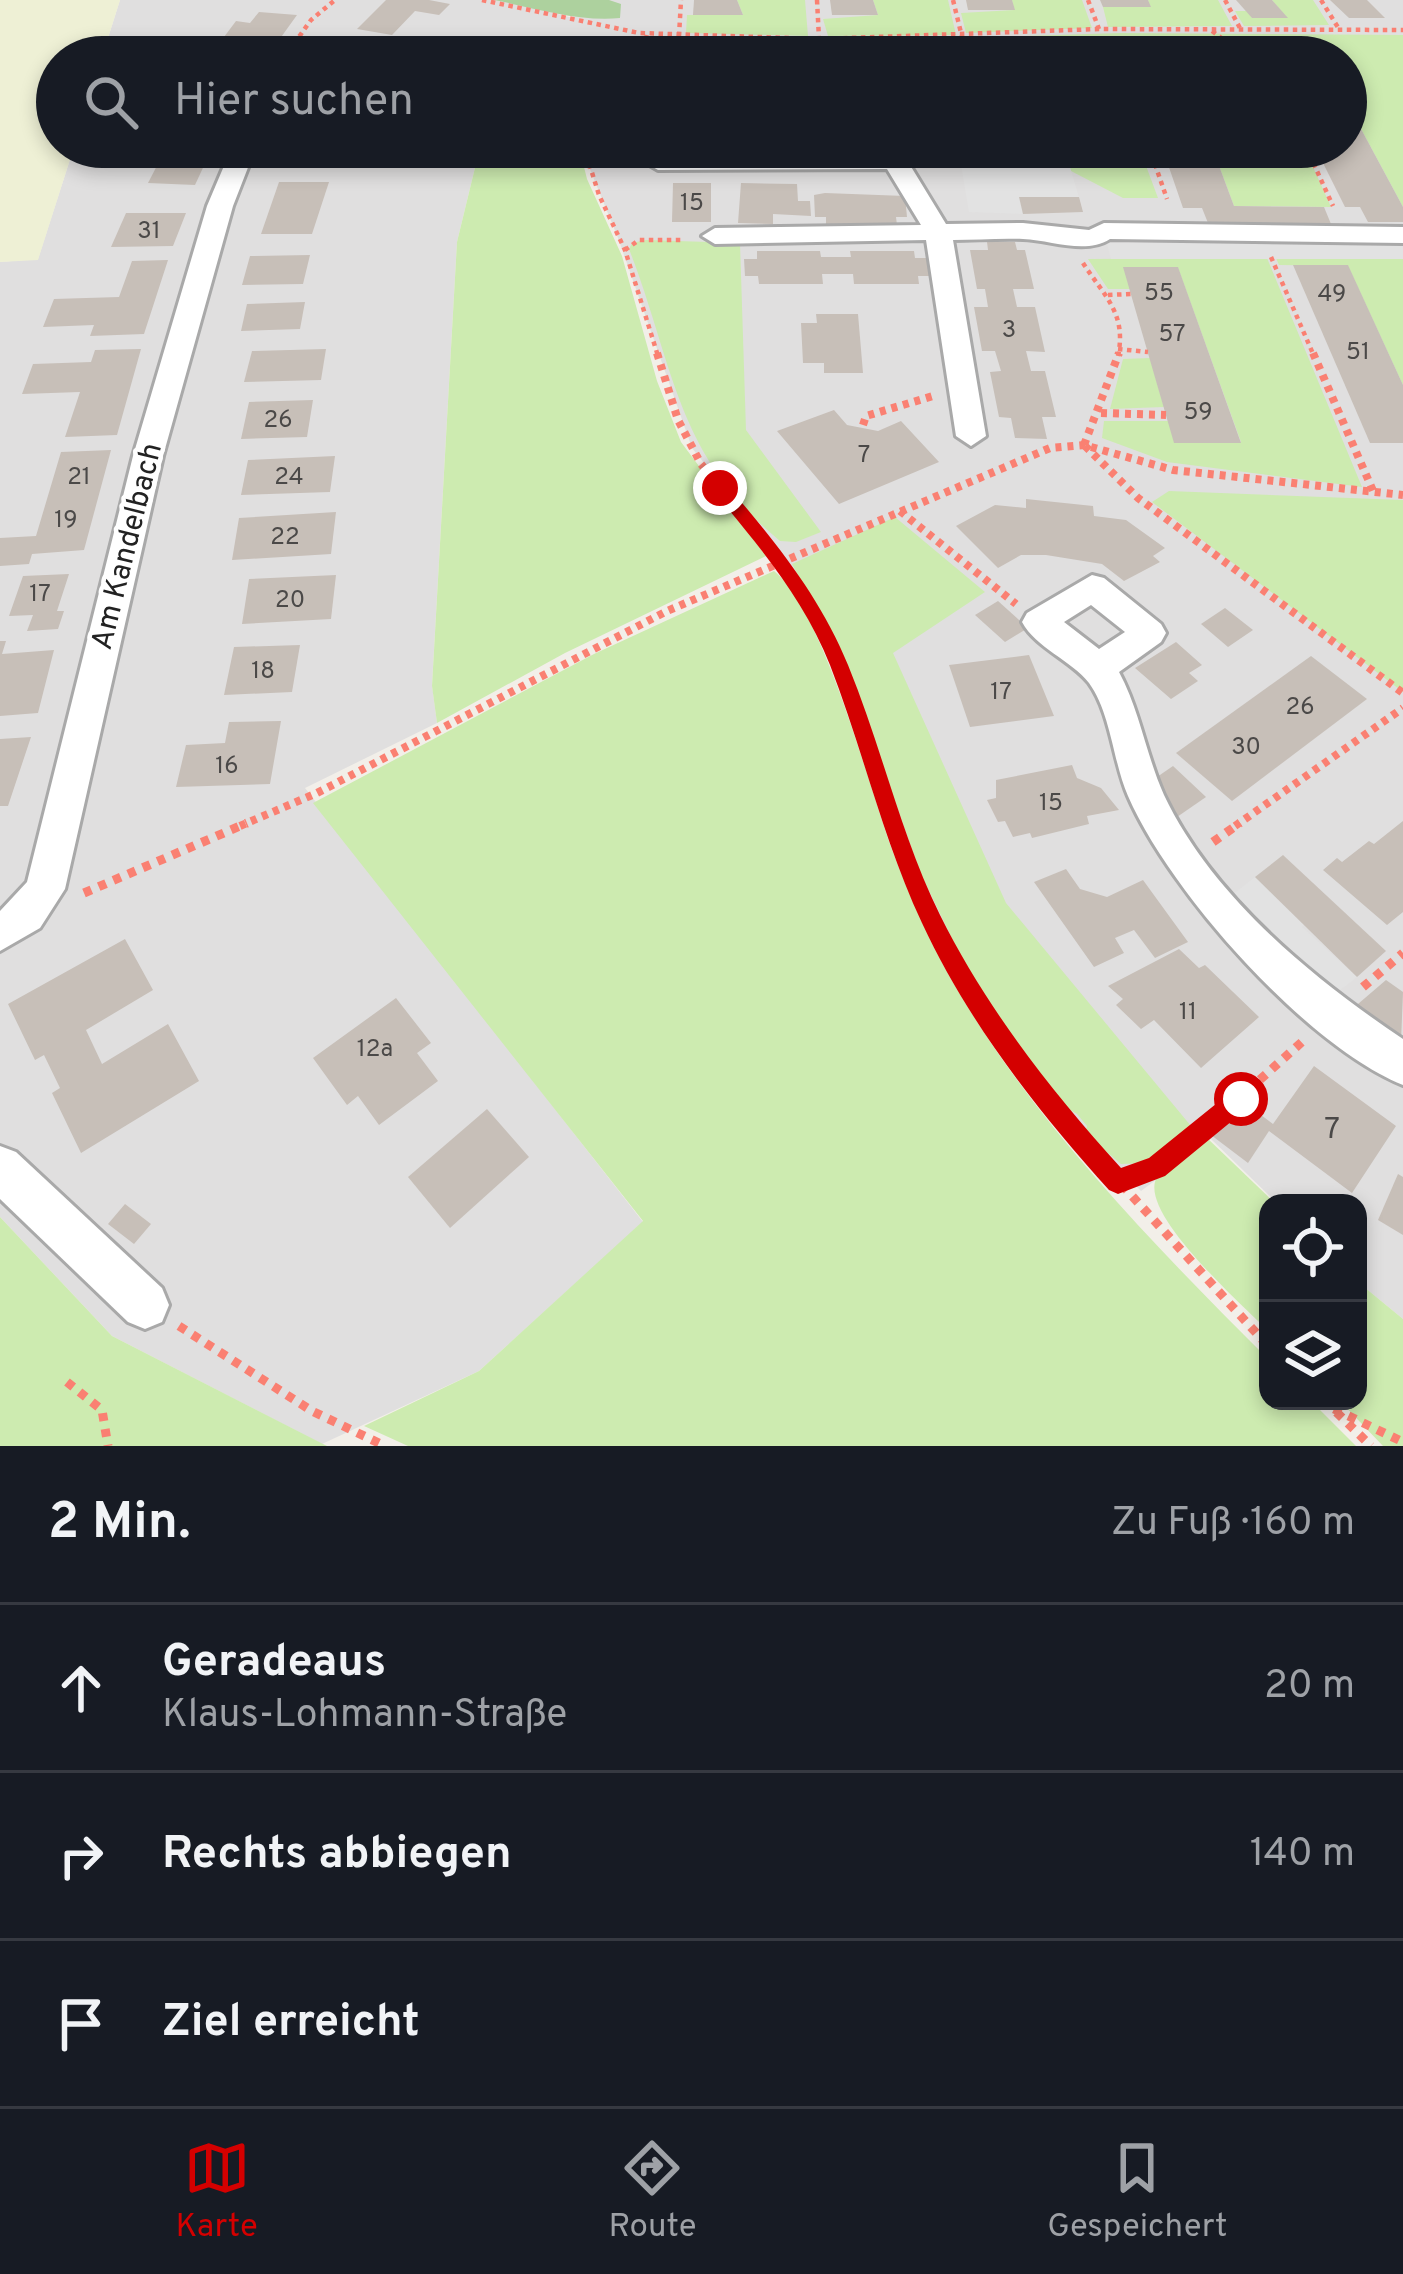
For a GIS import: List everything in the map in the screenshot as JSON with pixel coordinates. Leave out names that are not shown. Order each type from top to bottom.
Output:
[{"type":"street","name":"Am Kandelbach","points":[[13,924],[45,889],[148,456],[220,206],[235,168]]},
{"type":"street","points":[[899,168],[938,232],[971,436]]},
{"type":"street","points":[[715,236],[1023,231],[1403,235]]},
{"type":"street","points":[[1096,670],[1149,633],[1092,587],[1039,622],[1106,680],[1146,794],[1184,862],[1248,940],[1330,1015],[1403,1064]]},
{"type":"street","points":[[0,1168],[145,1304]]},
{"type":"path","points":[[300,36],[335,0]]},
{"type":"path","points":[[482,0],[647,34],[679,36],[681,0]]},
{"type":"path","points":[[817,0],[819,36]]},
{"type":"path","points":[[952,0],[962,36]]},
{"type":"path","points":[[1088,0],[1099,29]]},
{"type":"path","points":[[1226,0],[1241,30]]},
{"type":"path","points":[[1321,0],[1340,30]]},
{"type":"path","points":[[979,36],[1099,29],[1403,30]]},
{"type":"path","points":[[1211,30],[1219,36]]},
{"type":"path","points":[[588,168],[626,250],[654,352],[690,446],[782,561],[838,664],[914,881],[968,990],[1036,1090],[1259,1336]]},
{"type":"path","points":[[1157,168],[1167,199]]},
{"type":"path","points":[[1315,168],[1330,201]]},
{"type":"path","points":[[1260,234],[1374,493]]},
{"type":"path","points":[[1084,445],[1101,413],[1118,349],[1120,318],[1086,270],[1091,235]]},
{"type":"path","points":[[626,250],[639,239],[715,236]]},
{"type":"path","points":[[1106,295],[1131,294]]},
{"type":"path","points":[[1118,349],[1148,352]]},
{"type":"path","points":[[863,425],[866,416],[920,396],[937,396]]},
{"type":"path","points":[[1101,413],[1166,416]]},
{"type":"path","points":[[13,924],[288,807],[609,639],[1050,448],[1084,445],[1173,470],[1403,495]]},
{"type":"path","points":[[1084,445],[1138,498],[1403,693]]},
{"type":"path","points":[[900,511],[1039,622]]},
{"type":"path","points":[[1184,862],[1403,708]]},
{"type":"path","points":[[1118,1182],[1157,1167],[1186,1146],[1330,1015]]},
{"type":"path","points":[[145,1304],[312,1411],[385,1446]]},
{"type":"path","points":[[68,1382],[102,1410],[108,1446]]},
{"type":"path","points":[[1335,1410],[1371,1446]]},
{"type":"path","points":[[1340,1410],[1403,1442]]},
{"type":"shaded area","points":[[120,0],[505,0],[573,18],[571,0],[1403,0],[1403,1319],[1367,1289],[1367,1194],[1268,1194],[1211,1139],[1141,1191],[1058,1103],[977,993],[928,893],[826,614],[692,448],[589,168],[1367,168],[1367,36],[109,36]]},
{"type":"shaded area","points":[[67,168],[475,168],[457,242],[432,685],[437,723],[305,788],[643,1222],[479,1371],[322,1444],[112,1336],[0,1217],[0,262],[38,259]]},
{"type":"shaded area","points":[[962,168],[1070,168],[1079,197],[1020,197],[1023,214],[969,212]]},
{"type":"shaded area","points":[[1107,243],[1403,243],[1403,259],[1111,259]]},
{"type":"shaded area","points":[[1255,877],[1357,977],[1331,997],[1231,896]]},
{"type":"green space","points":[[0,0],[120,0],[109,36],[36,36],[36,168],[67,168],[38,260],[0,262]]},
{"type":"green space","points":[[494,0],[609,0],[621,4],[620,18],[573,16]]},
{"type":"green space","points":[[737,0],[805,0],[808,36],[686,33],[687,15],[743,15]]},
{"type":"green space","points":[[873,0],[948,0],[956,35],[828,36],[823,19],[878,15]]},
{"type":"green space","points":[[1012,0],[1082,0],[1092,28],[966,33],[961,13],[1014,10]]},
{"type":"green space","points":[[1148,0],[1218,0],[1232,26],[1108,27],[1103,7],[1150,7]]},
{"type":"green space","points":[[1272,0],[1313,0],[1329,25],[1244,26],[1235,11],[1248,11],[1252,18],[1287,18]]},
{"type":"green space","points":[[1403,35],[1403,207],[1367,140],[1367,36],[1023,36]]},
{"type":"green space","points":[[475,168],[584,168],[622,256],[657,381],[681,442],[766,556],[565,653],[437,723],[432,686],[457,242]]},
{"type":"green space","points":[[1147,168],[1158,198],[1123,198],[1071,171]]},
{"type":"green space","points":[[1220,168],[1313,168],[1331,207],[1234,206]]},
{"type":"green space","points":[[632,243],[740,243],[746,430],[821,532],[796,542],[780,541],[718,475],[682,406],[629,249]]},
{"type":"green space","points":[[1267,258],[1362,487],[1167,462],[1102,438],[1104,421],[1168,421],[1241,442],[1178,268],[1129,289],[1108,289],[1088,259]]},
{"type":"green space","points":[[1276,258],[1403,259],[1403,385],[1348,266],[1279,265]]},
{"type":"green space","points":[[1150,358],[1164,407],[1110,409],[1123,359]]},
{"type":"green space","points":[[1169,491],[1403,500],[1403,692],[1152,502]]},
{"type":"green space","points":[[895,517],[985,592],[893,653],[1006,903],[1196,1132],[1152,1163],[1121,1164],[1085,1134],[1087,1126],[1058,1103],[979,992],[920,872],[849,670],[792,564]]},
{"type":"green space","points":[[774,571],[792,591],[826,659],[891,847],[923,923],[993,1046],[1103,1186],[1259,1350],[1259,1410],[1320,1410],[1356,1446],[408,1446],[364,1426],[479,1371],[643,1221],[313,803],[594,654]]},
{"type":"green space","points":[[1206,1137],[1266,1194],[1259,1194],[1259,1322],[1217,1281],[1163,1214],[1155,1195],[1156,1179]]},
{"type":"green space","points":[[0,1217],[112,1336],[327,1446],[0,1446]]},
{"type":"green space","points":[[1367,1289],[1403,1319],[1403,1446],[1383,1446],[1349,1410],[1367,1410]]},
{"type":"building","points":[[386,0],[450,4],[439,15],[415,11],[392,35],[357,29]]},
{"type":"building","points":[[694,0],[737,0],[743,15],[693,15]]},
{"type":"building","points":[[830,0],[873,0],[878,15],[832,15]]},
{"type":"building","points":[[966,0],[1012,0],[1015,10],[968,10]]},
{"type":"building","points":[[1100,0],[1148,0],[1151,7],[1103,7]]},
{"type":"building","points":[[1236,0],[1272,0],[1288,18],[1252,18]]},
{"type":"building","points":[[1330,0],[1367,0],[1385,18],[1349,18]]},
{"type":"building","points":[[259,12],[297,15],[282,36],[225,36],[236,21],[250,23]]},
{"type":"building","points":[[1367,140],[1403,207],[1403,222],[1368,222],[1360,207],[1345,207],[1326,168],[1367,168]]},
{"type":"building","points":[[156,168],[203,168],[195,185],[148,183]]},
{"type":"building","points":[[1169,168],[1220,168],[1234,206],[1324,207],[1331,224],[1208,223],[1202,208],[1183,208]]},
{"type":"building","points":[[279,182],[329,182],[312,234],[261,234]]},
{"type":"building","points":[[673,183],[711,183],[711,222],[672,222]]},
{"type":"building","points":[[741,183],[797,184],[798,201],[810,201],[811,216],[773,214],[773,224],[738,223]]},
{"type":"building","points":[[814,195],[905,196],[907,217],[896,217],[897,225],[826,224],[826,217],[815,217]]},
{"type":"building","points":[[1019,197],[1079,197],[1083,212],[1023,214]]},
{"type":"building","points":[[126,213],[186,213],[173,246],[111,247]]},
{"type":"building","points":[[987,242],[1015,242],[1017,250],[1025,250],[1034,289],[1013,289],[1017,307],[1035,307],[1045,352],[1026,351],[1031,371],[1045,371],[1056,417],[1042,417],[1047,439],[1015,438],[1011,418],[999,417],[990,372],[1001,371],[995,351],[982,351],[974,307],[988,307],[985,289],[977,289],[970,250],[988,250]]},
{"type":"building","points":[[757,251],[820,251],[821,257],[851,257],[850,251],[914,251],[915,258],[929,258],[932,276],[918,276],[919,284],[854,284],[853,274],[822,274],[823,284],[759,284],[758,276],[745,276],[744,259],[757,259]]},
{"type":"building","points":[[310,255],[303,284],[242,285],[250,256]]},
{"type":"building","points":[[168,260],[144,334],[90,336],[94,325],[43,327],[54,299],[119,297],[132,261]]},
{"type":"building","points":[[1293,265],[1348,265],[1403,385],[1403,443],[1370,443]]},
{"type":"building","points":[[1123,267],[1178,267],[1241,443],[1174,443]]},
{"type":"building","points":[[305,302],[300,329],[241,331],[247,304]]},
{"type":"building","points":[[816,314],[858,314],[863,373],[824,373],[824,363],[803,363],[801,323],[817,323]]},
{"type":"building","points":[[141,349],[117,435],[65,437],[80,392],[22,394],[33,364],[91,362],[95,350]]},
{"type":"building","points":[[326,349],[321,380],[244,382],[252,351]]},
{"type":"building","points":[[313,400],[307,437],[241,439],[249,402]]},
{"type":"building","points":[[834,410],[847,425],[878,431],[901,421],[939,462],[839,504],[777,431]]},
{"type":"building","points":[[111,450],[84,550],[32,554],[29,564],[0,566],[0,538],[36,536],[61,452]]},
{"type":"building","points":[[335,456],[330,492],[241,495],[248,460]]},
{"type":"building","points":[[1026,499],[1093,506],[1094,516],[1126,520],[1165,548],[1153,556],[1160,562],[1124,581],[1102,564],[1046,555],[1021,555],[998,568],[956,526],[995,505],[1026,508]]},
{"type":"building","points":[[336,512],[331,554],[232,560],[239,518]]},
{"type":"building","points":[[69,574],[57,611],[64,611],[58,629],[27,631],[33,615],[9,616],[23,576]]},
{"type":"building","points":[[336,575],[331,619],[242,624],[249,579]]},
{"type":"building","points":[[998,601],[1028,628],[1005,642],[975,615]]},
{"type":"building","points":[[1225,608],[1253,630],[1228,647],[1201,624]]},
{"type":"building","points":[[0,641],[6,641],[2,654],[54,650],[38,713],[0,716]]},
{"type":"building","points":[[1176,642],[1202,665],[1189,673],[1198,681],[1171,699],[1135,668]]},
{"type":"building","points":[[300,645],[292,692],[224,695],[234,647]]},
{"type":"building","points":[[1029,655],[1054,716],[970,727],[949,665]]},
{"type":"building","points":[[1311,656],[1367,699],[1232,801],[1176,753]]},
{"type":"building","points":[[281,721],[270,784],[176,787],[186,745],[225,743],[229,722]]},
{"type":"building","points":[[31,737],[8,806],[0,806],[0,739]]},
{"type":"building","points":[[1072,765],[1077,778],[1101,788],[1119,810],[1087,816],[1089,824],[1032,838],[1030,833],[1013,837],[1005,821],[998,822],[987,800],[996,798],[996,780]]},
{"type":"building","points":[[1173,766],[1206,797],[1177,817],[1157,777]]},
{"type":"building","points":[[1403,821],[1403,912],[1387,925],[1323,870],[1369,841],[1374,844]]},
{"type":"building","points":[[1283,855],[1386,951],[1357,977],[1255,877]]},
{"type":"building","points":[[1066,869],[1080,889],[1107,897],[1143,880],[1188,942],[1155,958],[1134,930],[1115,938],[1124,953],[1094,967],[1034,882]]},
{"type":"building","points":[[125,939],[153,990],[86,1030],[102,1064],[168,1024],[199,1081],[81,1153],[52,1093],[60,1088],[44,1055],[35,1060],[8,1004]]},
{"type":"building","points":[[1179,949],[1199,968],[1205,965],[1259,1017],[1201,1068],[1154,1020],[1141,1029],[1116,1005],[1123,999],[1108,986]]},
{"type":"building","points":[[1386,980],[1403,992],[1401,1042],[1351,1010]]},
{"type":"building","points":[[396,998],[431,1043],[417,1053],[438,1081],[379,1125],[358,1096],[347,1105],[313,1058]]},
{"type":"building","points":[[1314,1066],[1396,1126],[1352,1193],[1269,1131],[1248,1163],[1211,1135],[1245,1103],[1273,1124]]},
{"type":"building","points":[[487,1109],[529,1157],[450,1228],[408,1177]]},
{"type":"building","points":[[1398,1174],[1403,1177],[1403,1235],[1378,1220]]},
{"type":"building","points":[[125,1204],[151,1224],[134,1244],[108,1224]]},
{"type":"route","points":[[720,488],[782,561],[817,619],[838,664],[931,920],[968,990],[1036,1090],[1118,1182],[1157,1167],[1241,1099]]}]
